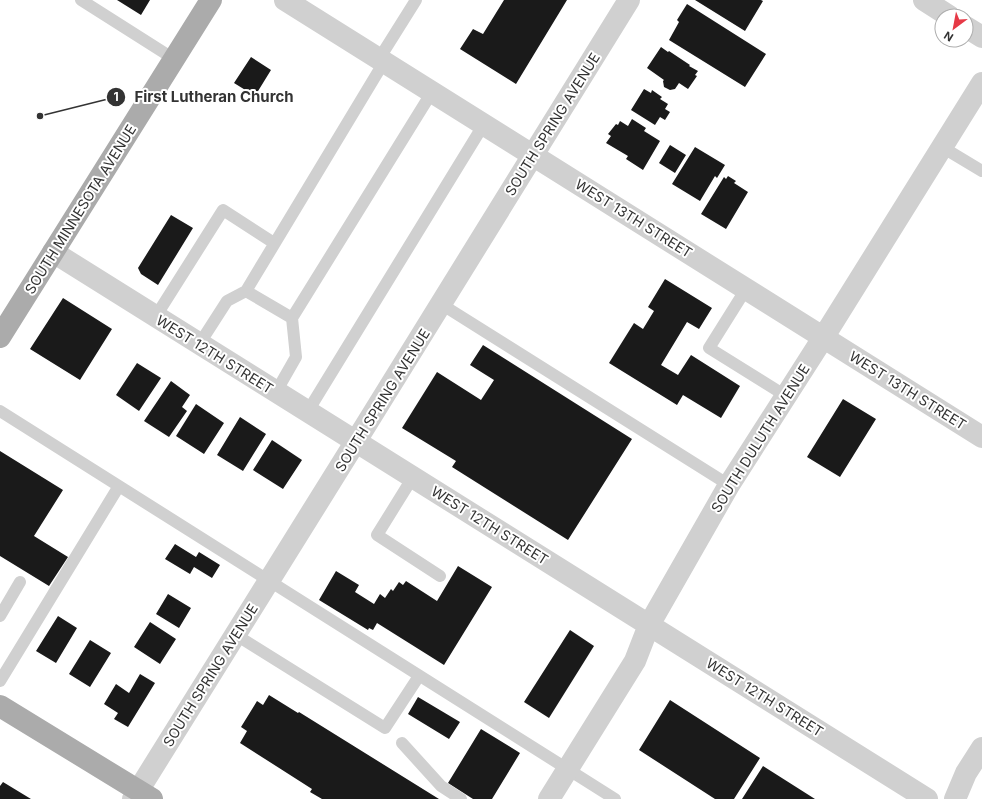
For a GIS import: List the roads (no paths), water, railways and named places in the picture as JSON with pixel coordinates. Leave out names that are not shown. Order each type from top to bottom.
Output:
[{"type":"main road","name":"SOUTH MINNESOTA AVENUE","points":[[0,337],[212,0]]},
{"type":"main road","points":[[0,706],[141,796]]},
{"type":"street","name":"WEST 13TH STREET","points":[[285,0],[982,437]]},
{"type":"street","name":"SOUTH SPRING AVENUE","points":[[141,796],[236,634],[628,0]]},
{"type":"street","points":[[924,0],[936,8]]},
{"type":"street","name":"SOUTH DULUTH AVENUE","points":[[549,799],[635,661],[649,625],[729,485],[824,338],[982,83]]},
{"type":"street","name":"WEST 12TH STREET","points":[[53,252],[927,799]]},
{"type":"street","points":[[955,799],[966,773],[982,748]]},
{"type":"lane","points":[[81,0],[174,59]]},
{"type":"lane","points":[[200,343],[227,301],[246,291],[416,0]]},
{"type":"lane","points":[[276,392],[296,357],[292,318],[432,92]]},
{"type":"lane","points":[[308,411],[484,124]]},
{"type":"lane","points":[[942,147],[982,171]]},
{"type":"lane","points":[[156,316],[222,210],[274,244]]},
{"type":"lane","points":[[746,289],[709,348],[786,396]]},
{"type":"lane","points":[[246,291],[292,318]]},
{"type":"lane","points":[[441,304],[729,485]]},
{"type":"lane","points":[[0,411],[615,799]]},
{"type":"lane","points":[[413,477],[377,535],[440,576]]},
{"type":"lane","points":[[0,681],[119,486]]},
{"type":"lane","points":[[0,616],[20,582]]},
{"type":"lane","points":[[236,634],[385,728],[419,676]]},
{"type":"lane","points":[[402,743],[441,786],[461,799]]},
{"type":"place","name":"First Lutheran Church","points":[[40,116]]}]
